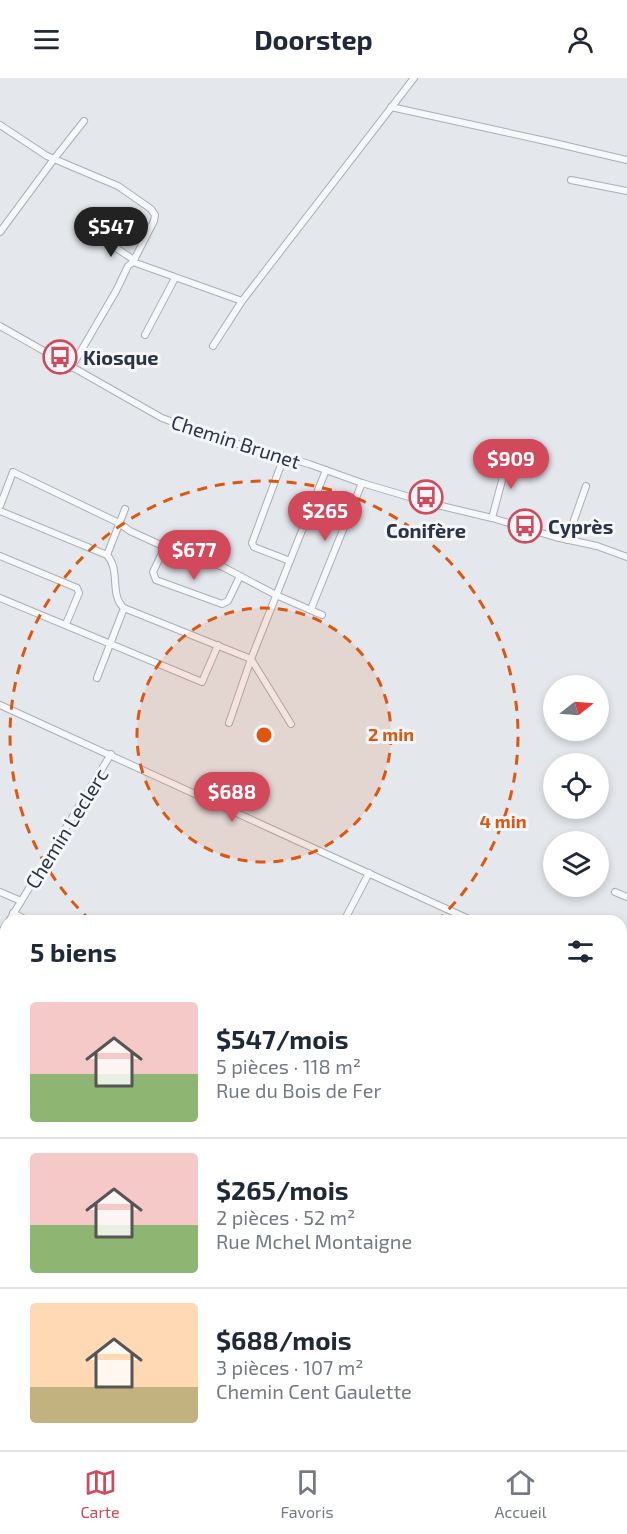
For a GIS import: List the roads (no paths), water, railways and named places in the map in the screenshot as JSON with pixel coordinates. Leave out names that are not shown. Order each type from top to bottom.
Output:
[{"type":"street","points":[[213,346],[242,301],[414,78]]},
{"type":"street","points":[[391,107],[627,160]]},
{"type":"street","points":[[0,232],[84,121]]},
{"type":"street","points":[[0,125],[54,159],[118,186],[154,212],[154,221],[133,261],[128,266],[71,368]]},
{"type":"street","points":[[571,180],[627,191]]},
{"type":"street","points":[[100,237],[133,261],[242,301]]},
{"type":"street","points":[[145,335],[175,278]]},
{"type":"street","name":"Chemin Brunet","points":[[0,326],[162,418],[210,436],[433,504],[597,546],[627,557]]},
{"type":"street","points":[[284,457],[252,543],[254,547],[290,561]]},
{"type":"street","points":[[492,518],[508,458]]},
{"type":"street","points":[[229,723],[251,659],[326,470]]},
{"type":"street","points":[[0,506],[13,472],[119,523],[130,531],[165,547],[223,567],[276,595],[322,615]]},
{"type":"street","points":[[311,609],[362,483]]},
{"type":"street","points":[[567,540],[586,486]]},
{"type":"street","points":[[107,555],[124,509]]},
{"type":"street","points":[[0,511],[107,555],[113,564],[118,600],[124,608],[251,659],[291,724]]},
{"type":"street","points":[[165,547],[153,572],[156,580],[222,604],[228,601],[240,576]]},
{"type":"street","points":[[0,556],[77,588],[79,593],[66,624]]},
{"type":"street","points":[[0,598],[202,682],[218,645]]},
{"type":"street","points":[[97,678],[124,608]]},
{"type":"street","points":[[0,705],[460,915]]},
{"type":"street","name":"Chemin Leclerc","points":[[13,913],[111,754]]},
{"type":"street","points":[[347,915],[369,873]]},
{"type":"street","name":"Chemin Leclerc","points":[[0,892],[21,901]]},
{"type":"street","points":[[615,892],[627,897]]},
{"type":"street","points":[[13,913],[17,915]]},
{"type":"place","name":"Kiosque","points":[[60,357]]},
{"type":"place","name":"Conifère","points":[[426,497]]},
{"type":"place","name":"Cyprès","points":[[525,526]]}]
